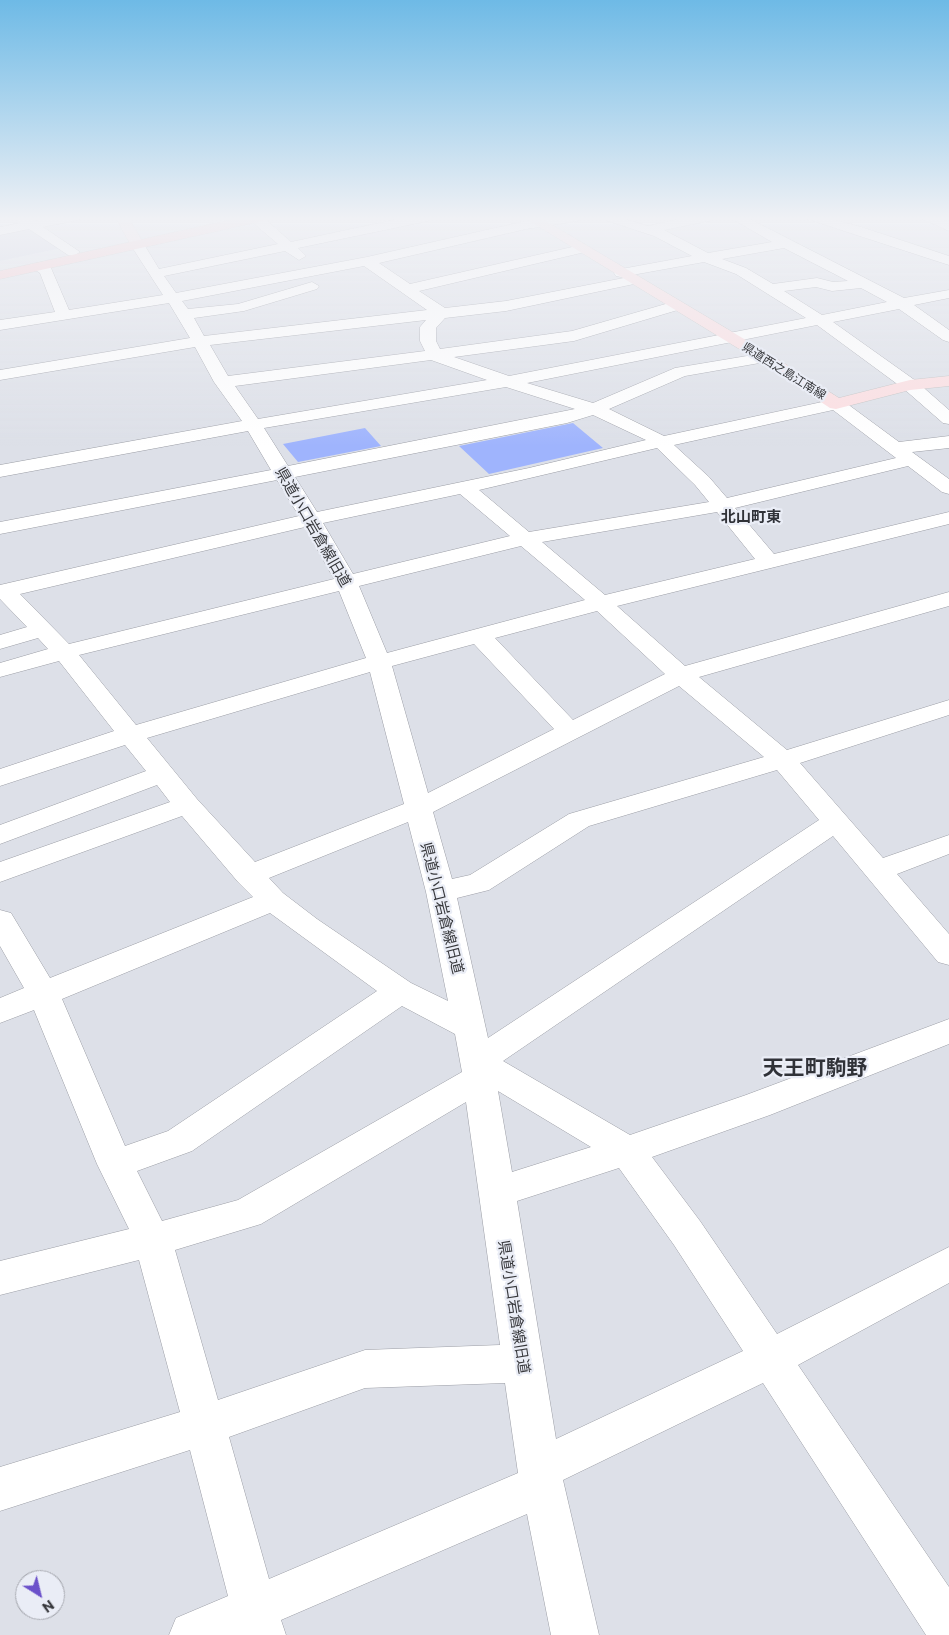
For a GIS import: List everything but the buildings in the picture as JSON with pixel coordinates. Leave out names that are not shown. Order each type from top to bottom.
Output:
[{"type":"main road","name":"県道西之島江南線","points":[[655,293],[765,358],[836,404],[910,385],[949,381]]},
{"type":"street","points":[[55,293],[64,315]]},
{"type":"street","name":"県道小口岩倉線旧道","points":[[169,293],[200,341],[222,382],[242,407],[311,519],[347,583],[378,662],[441,892],[475,1056],[540,1477],[575,1635]]},
{"type":"street","points":[[179,306],[229,293]]},
{"type":"street","points":[[0,325],[64,315],[179,306],[239,308],[290,293]]},
{"type":"street","points":[[414,293],[440,314]]},
{"type":"street","points":[[0,375],[200,341],[506,306],[568,293]]},
{"type":"street","points":[[777,293],[822,320],[910,385],[949,419]]},
{"type":"street","points":[[884,293],[902,303],[949,337]]},
{"type":"street","points":[[0,471],[252,425],[507,382],[949,294]]},
{"type":"street","points":[[222,382],[436,356],[574,336],[676,306]]},
{"type":"street","points":[[440,314],[428,327],[428,341],[436,356],[507,382],[594,409],[647,433],[661,442],[702,481],[720,506],[770,563]]},
{"type":"street","points":[[927,322],[949,318]]},
{"type":"street","points":[[0,528],[567,418],[594,409],[681,372],[765,358]]},
{"type":"street","points":[[2,592],[311,519],[465,488],[661,442],[836,404],[949,488]]},
{"type":"street","points":[[0,670],[64,652],[524,540],[720,506],[949,442]]},
{"type":"street","points":[[465,488],[524,540],[601,603],[681,675],[783,760],[949,954]]},
{"type":"street","points":[[0,778],[132,734],[378,662],[601,603],[949,518]]},
{"type":"street","points":[[2,592],[64,652],[132,734],[187,805],[248,875],[273,900],[306,926],[400,991],[475,1056],[628,1151],[687,1233],[944,1628]]},
{"type":"street","points":[[248,875],[417,809],[681,675],[949,599]]},
{"type":"street","points":[[0,642],[42,630]]},
{"type":"street","points":[[478,635],[570,732]]},
{"type":"street","points":[[441,892],[480,883],[579,820],[783,760],[949,707]]},
{"type":"street","points":[[0,835],[162,774]]},
{"type":"street","points":[[0,872],[187,805]]},
{"type":"street","points":[[0,1278],[153,1240],[248,1213],[475,1056],[835,822]]},
{"type":"street","points":[[878,870],[949,844]]},
{"type":"street","points":[[0,1011],[44,995],[273,900]]},
{"type":"street","points":[[0,920],[44,995],[115,1164],[153,1240],[258,1622]]},
{"type":"street","points":[[115,1164],[180,1141],[400,991]]},
{"type":"street","points":[[496,1192],[628,1151],[758,1105],[949,1031]]},
{"type":"street","points":[[193,1635],[258,1622],[770,1359],[949,1264]]},
{"type":"street","points":[[0,1489],[204,1425],[365,1369],[522,1363]]},
{"type":"district","name":"北山町東","points":[[751,517]]},
{"type":"district","name":"天王町駒野","points":[[815,1068]]}]
